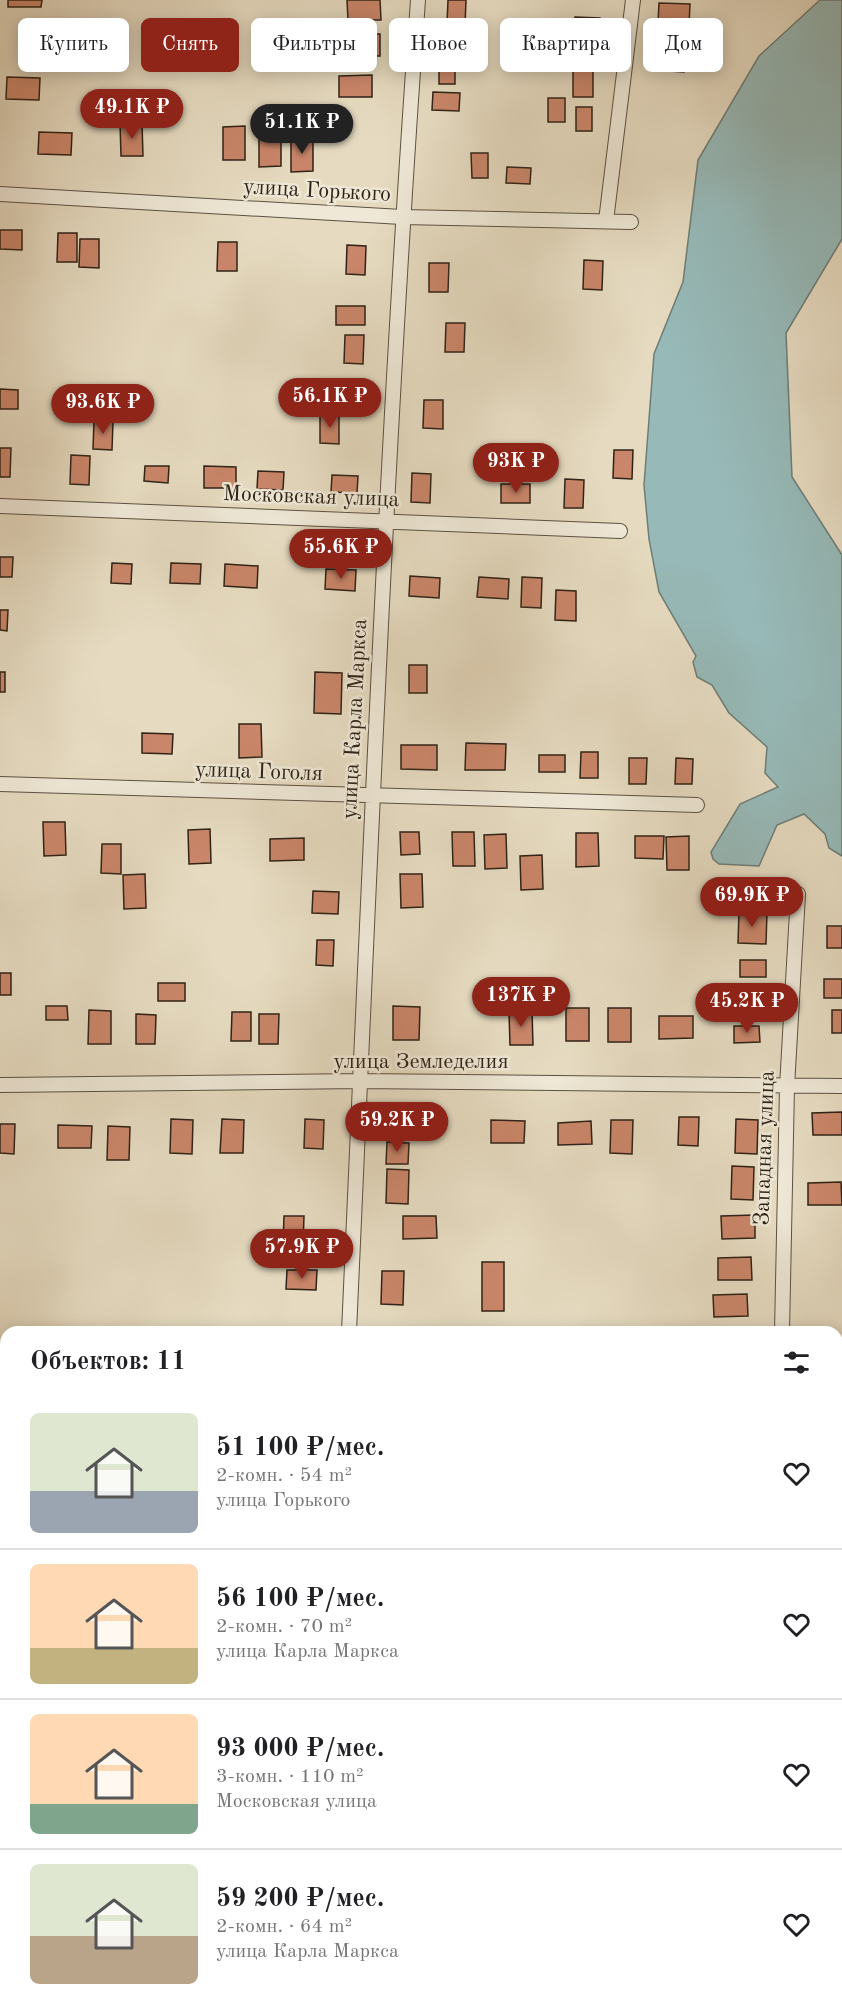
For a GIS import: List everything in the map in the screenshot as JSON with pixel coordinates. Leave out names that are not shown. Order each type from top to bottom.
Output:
[{"type":"street","name":"улица Карла Маркса","points":[[349,1326],[386,521],[402,218],[418,0]]},
{"type":"street","points":[[606,221],[633,0]]},
{"type":"street","name":"улица Горького","points":[[0,194],[402,218],[631,222]]},
{"type":"street","name":"Московская улица","points":[[0,506],[620,531]]},
{"type":"street","name":"улица Гоголя","points":[[0,784],[697,805]]},
{"type":"street","name":"Западная улица","points":[[782,1326],[787,1087],[798,894]]},
{"type":"street","name":"улица Земледелия","points":[[0,1084],[360,1082],[842,1086]]},
{"type":"water","points":[[820,0],[842,0],[842,239],[786,333],[792,477],[842,555],[842,856],[829,848],[825,834],[804,814],[777,825],[759,866],[719,864],[713,859],[711,852],[740,804],[778,787],[765,773],[767,747],[729,713],[712,685],[697,677],[693,662],[696,656],[659,592],[649,539],[644,485],[654,354],[683,282],[698,160],[759,56]]},
{"type":"building","points":[[8,0],[42,0],[41,7],[8,7]]},
{"type":"building","points":[[347,0],[380,0],[381,20],[348,18]]},
{"type":"building","points":[[448,0],[466,0],[465,18],[447,18]]},
{"type":"building","points":[[659,3],[690,4],[689,18],[658,18]]},
{"type":"building","points":[[377,34],[380,34],[380,56],[377,56]]},
{"type":"building","points":[[439,72],[455,72],[455,84],[439,84]]},
{"type":"building","points":[[573,72],[593,72],[593,97],[573,97]]},
{"type":"building","points":[[372,75],[372,97],[339,97],[339,76]]},
{"type":"building","points":[[7,77],[40,78],[39,100],[6,99]]},
{"type":"building","points":[[433,92],[460,93],[459,111],[432,110]]},
{"type":"building","points":[[548,98],[565,98],[565,122],[548,122]]},
{"type":"building","points":[[576,107],[592,107],[592,131],[576,131]]},
{"type":"building","points":[[120,123],[142,123],[143,156],[121,156]]},
{"type":"building","points":[[245,126],[245,160],[223,160],[223,127]]},
{"type":"building","points":[[39,132],[72,133],[71,155],[38,154]]},
{"type":"building","points":[[281,133],[281,166],[259,167],[259,134]]},
{"type":"building","points":[[313,138],[313,171],[291,172],[291,139]]},
{"type":"building","points":[[471,153],[488,153],[488,178],[472,178]]},
{"type":"building","points":[[507,167],[531,168],[530,184],[506,183]]},
{"type":"building","points":[[0,230],[22,230],[22,250],[0,249]]},
{"type":"building","points":[[58,233],[77,233],[77,262],[57,262]]},
{"type":"building","points":[[80,239],[99,239],[99,268],[79,267]]},
{"type":"building","points":[[218,242],[237,242],[237,271],[217,271]]},
{"type":"building","points":[[347,245],[366,246],[365,275],[346,274]]},
{"type":"building","points":[[584,260],[603,261],[602,290],[583,289]]},
{"type":"building","points":[[429,263],[449,263],[448,292],[429,292]]},
{"type":"building","points":[[336,306],[365,306],[365,325],[336,325]]},
{"type":"building","points":[[446,323],[465,323],[464,352],[445,352]]},
{"type":"building","points":[[345,335],[364,335],[363,364],[344,363]]},
{"type":"building","points":[[0,389],[18,390],[18,409],[0,409]]},
{"type":"building","points":[[337,396],[360,396],[360,412],[337,411]]},
{"type":"building","points":[[424,400],[443,400],[443,429],[423,428]]},
{"type":"building","points":[[320,414],[339,415],[339,444],[320,443]]},
{"type":"building","points":[[94,420],[113,421],[112,450],[93,449]]},
{"type":"building","points":[[0,448],[11,448],[10,477],[0,477]]},
{"type":"building","points":[[614,450],[633,450],[632,479],[613,478]]},
{"type":"building","points":[[71,455],[90,456],[89,485],[70,484]]},
{"type":"building","points":[[145,466],[169,466],[168,483],[144,481]]},
{"type":"building","points":[[204,466],[236,467],[236,488],[204,488]]},
{"type":"building","points":[[258,471],[284,472],[283,490],[257,489]]},
{"type":"building","points":[[412,473],[431,474],[430,503],[411,502]]},
{"type":"building","points":[[332,475],[358,476],[357,493],[331,492]]},
{"type":"building","points":[[565,479],[584,480],[583,508],[564,508]]},
{"type":"building","points":[[501,484],[530,484],[530,503],[501,503]]},
{"type":"building","points":[[0,557],[13,557],[12,577],[0,577]]},
{"type":"building","points":[[112,563],[132,564],[131,584],[111,583]]},
{"type":"building","points":[[171,563],[201,564],[200,584],[170,583]]},
{"type":"building","points":[[225,564],[258,566],[257,588],[224,586]]},
{"type":"building","points":[[326,569],[356,570],[355,591],[325,589]]},
{"type":"building","points":[[410,576],[440,578],[439,598],[409,596]]},
{"type":"building","points":[[479,577],[509,579],[508,599],[477,597]]},
{"type":"building","points":[[522,577],[542,578],[541,608],[521,607]]},
{"type":"building","points":[[556,590],[576,591],[576,621],[555,620]]},
{"type":"building","points":[[0,610],[8,610],[7,631],[0,630]]},
{"type":"building","points":[[409,665],[427,665],[427,693],[409,693]]},
{"type":"building","points":[[0,672],[5,672],[5,692],[0,692]]},
{"type":"building","points":[[315,672],[342,673],[341,714],[314,713]]},
{"type":"building","points":[[239,724],[261,724],[262,757],[239,758]]},
{"type":"building","points":[[142,733],[173,734],[172,754],[142,753]]},
{"type":"building","points":[[466,743],[506,744],[505,770],[465,770]]},
{"type":"building","points":[[401,745],[437,745],[437,770],[401,769]]},
{"type":"building","points":[[581,752],[598,752],[598,778],[580,778]]},
{"type":"building","points":[[539,755],[565,755],[565,772],[539,772]]},
{"type":"building","points":[[629,758],[647,758],[646,784],[629,784]]},
{"type":"building","points":[[676,758],[693,759],[692,784],[675,784]]},
{"type":"building","points":[[43,822],[65,822],[66,855],[44,856]]},
{"type":"building","points":[[210,829],[211,863],[189,864],[188,830]]},
{"type":"building","points":[[400,832],[419,832],[420,854],[401,855]]},
{"type":"building","points":[[452,832],[474,832],[475,866],[453,866]]},
{"type":"building","points":[[576,833],[598,833],[599,866],[576,867]]},
{"type":"building","points":[[506,834],[507,868],[485,869],[484,835]]},
{"type":"building","points":[[635,836],[664,836],[663,859],[635,858]]},
{"type":"building","points":[[689,836],[689,870],[667,870],[666,837]]},
{"type":"building","points":[[304,838],[304,860],[270,861],[270,839]]},
{"type":"building","points":[[102,844],[121,844],[121,874],[101,873]]},
{"type":"building","points":[[542,855],[543,889],[521,890],[520,856]]},
{"type":"building","points":[[145,874],[146,908],[124,909],[123,875]]},
{"type":"building","points":[[400,874],[422,874],[423,907],[401,908]]},
{"type":"building","points":[[740,884],[773,884],[773,907],[739,906]]},
{"type":"building","points":[[313,891],[339,892],[338,914],[312,913]]},
{"type":"building","points":[[739,911],[767,912],[766,944],[738,943]]},
{"type":"building","points":[[827,926],[842,926],[842,948],[827,948]]},
{"type":"building","points":[[317,940],[334,940],[333,966],[316,965]]},
{"type":"building","points":[[740,960],[766,960],[766,977],[740,977]]},
{"type":"building","points":[[0,973],[11,973],[11,995],[0,995]]},
{"type":"building","points":[[824,979],[842,979],[842,998],[824,998]]},
{"type":"building","points":[[158,983],[185,983],[185,1001],[158,1001]]},
{"type":"building","points":[[46,1006],[67,1006],[68,1020],[46,1020]]},
{"type":"building","points":[[393,1006],[420,1007],[419,1040],[393,1040]]},
{"type":"building","points":[[566,1008],[589,1008],[589,1041],[566,1041]]},
{"type":"building","points":[[608,1008],[631,1008],[631,1042],[608,1042]]},
{"type":"building","points":[[89,1010],[111,1011],[111,1044],[88,1044]]},
{"type":"building","points":[[832,1010],[842,1010],[842,1033],[832,1033]]},
{"type":"building","points":[[532,1011],[533,1045],[510,1045],[509,1012]]},
{"type":"building","points":[[232,1012],[251,1012],[251,1041],[231,1041]]},
{"type":"building","points":[[136,1014],[156,1015],[155,1044],[136,1044]]},
{"type":"building","points":[[259,1014],[279,1014],[278,1044],[259,1044]]},
{"type":"building","points":[[659,1016],[693,1016],[693,1038],[659,1039]]},
{"type":"building","points":[[734,1026],[759,1026],[760,1042],[734,1043]]},
{"type":"building","points":[[842,1112],[842,1135],[813,1135],[812,1113]]},
{"type":"building","points":[[679,1117],[699,1117],[698,1146],[678,1145]]},
{"type":"building","points":[[171,1119],[193,1120],[192,1154],[170,1153]]},
{"type":"building","points":[[222,1119],[244,1120],[243,1153],[220,1153]]},
{"type":"building","points":[[305,1119],[324,1120],[323,1149],[304,1148]]},
{"type":"building","points":[[736,1119],[758,1120],[757,1154],[735,1153]]},
{"type":"building","points":[[491,1120],[525,1121],[524,1143],[491,1143]]},
{"type":"building","points":[[611,1120],[633,1120],[632,1154],[610,1153]]},
{"type":"building","points":[[591,1121],[592,1144],[558,1145],[558,1123]]},
{"type":"building","points":[[0,1124],[15,1124],[14,1154],[0,1153]]},
{"type":"building","points":[[58,1125],[92,1126],[91,1148],[58,1148]]},
{"type":"building","points":[[108,1126],[130,1127],[129,1160],[107,1160]]},
{"type":"building","points":[[387,1142],[409,1143],[408,1164],[386,1164]]},
{"type":"building","points":[[732,1166],[754,1167],[753,1200],[731,1199]]},
{"type":"building","points":[[387,1169],[409,1170],[408,1204],[386,1203]]},
{"type":"building","points":[[841,1182],[842,1205],[808,1205],[808,1183]]},
{"type":"building","points":[[755,1215],[755,1238],[722,1239],[721,1216]]},
{"type":"building","points":[[284,1216],[304,1216],[303,1246],[283,1245]]},
{"type":"building","points":[[403,1216],[436,1216],[437,1238],[403,1239]]},
{"type":"building","points":[[751,1257],[752,1280],[718,1280],[718,1258]]},
{"type":"building","points":[[482,1262],[504,1262],[504,1311],[482,1311]]},
{"type":"building","points":[[287,1270],[317,1270],[316,1290],[286,1289]]},
{"type":"building","points":[[382,1271],[404,1271],[403,1305],[381,1304]]},
{"type":"building","points":[[747,1294],[748,1316],[714,1317],[713,1295]]}]
